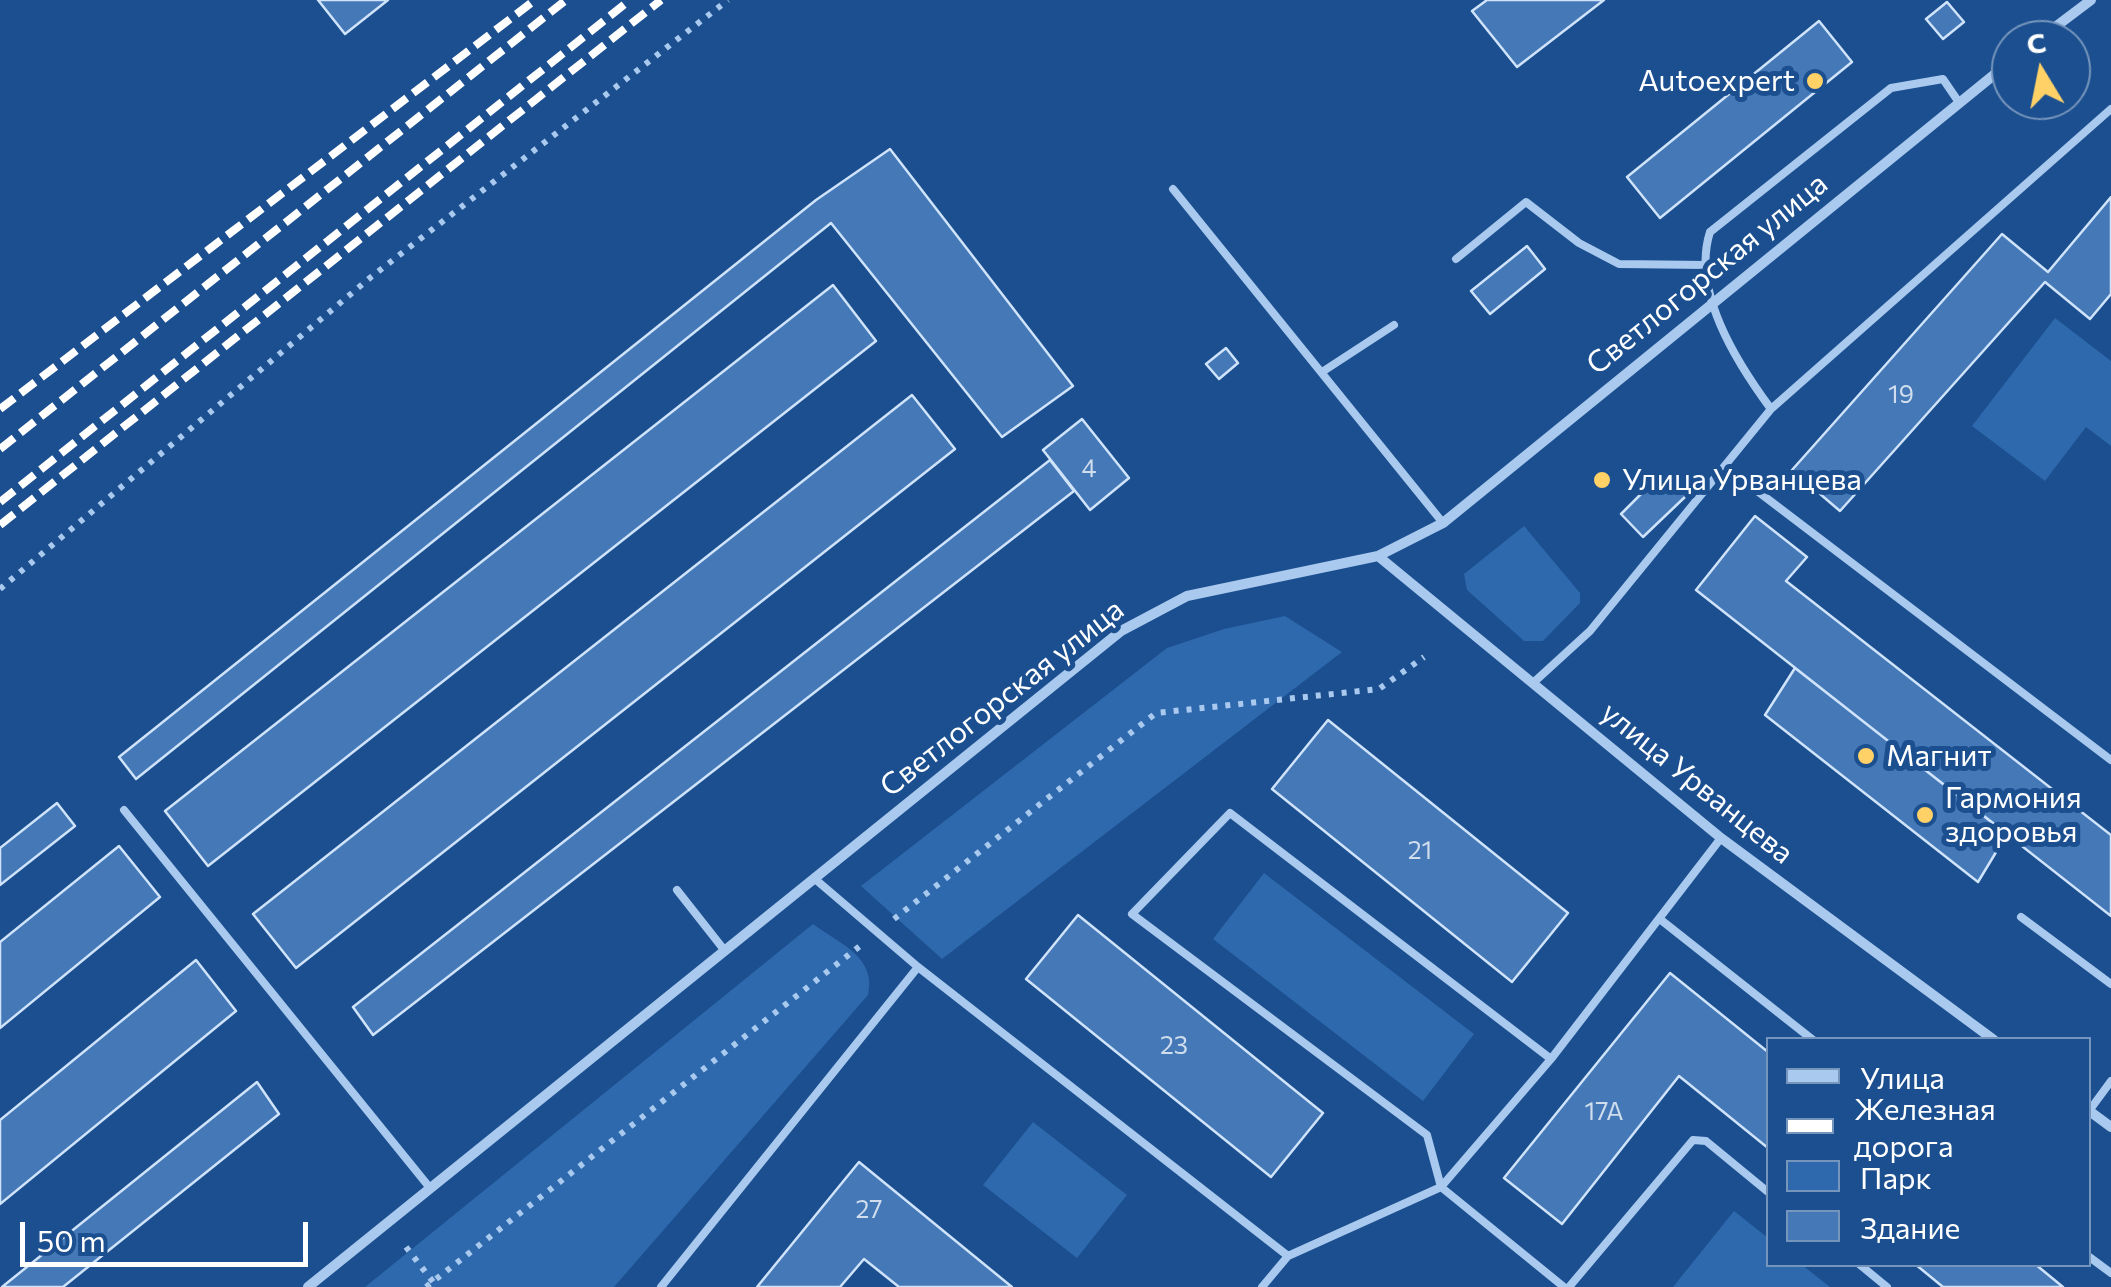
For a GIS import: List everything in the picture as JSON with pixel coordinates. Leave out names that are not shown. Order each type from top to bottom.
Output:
[{"type":"street","points":[[2064,20],[2091,0]]},
{"type":"street","name":"Светлогорская улица","points":[[308,1287],[1121,631],[1187,596],[1378,556],[1443,524],[1991,76]]},
{"type":"street","name":"улица Урванцева","points":[[1378,556],[1721,838],[1990,1037]]},
{"type":"street","points":[[2091,1112],[2111,1128]]},
{"type":"lane","points":[[1771,409],[1741,368],[1712,302],[1704,252],[1710,232],[1891,88],[1942,80],[1958,100]]},
{"type":"lane","points":[[1533,683],[1590,630],[1727,468],[1771,409],[2111,109]]},
{"type":"lane","points":[[1172,188],[1443,524]]},
{"type":"lane","points":[[1456,258],[1526,202],[1579,243],[1619,264],[1707,266]]},
{"type":"lane","points":[[1322,372],[1394,324]]},
{"type":"lane","points":[[1727,468],[2111,760]]},
{"type":"lane","points":[[124,810],[342,1073],[430,1188]]},
{"type":"lane","points":[[1551,1059],[1230,812],[1132,914],[1427,1135],[1441,1186],[1566,1287],[1693,1140],[1706,1141],[1766,1190]]},
{"type":"lane","points":[[1262,1287],[1288,1256],[1441,1186],[1551,1059],[1721,838]]},
{"type":"lane","points":[[815,879],[918,968],[1288,1256]]},
{"type":"lane","points":[[677,890],[726,951]]},
{"type":"lane","points":[[2021,917],[2111,984]]},
{"type":"lane","points":[[1661,920],[1809,1037]]},
{"type":"lane","points":[[661,1287],[918,968]]},
{"type":"lane","points":[[2091,1107],[2111,1081]]},
{"type":"lane","points":[[1863,1267],[1887,1287]]},
{"type":"path","points":[[0,589],[372,277],[728,0]]},
{"type":"path","points":[[406,1246],[437,1287]]},
{"type":"green space","points":[[2055,318],[2111,361],[2111,446],[2086,427],[2045,481],[1972,426]]},
{"type":"green space","points":[[1524,526],[1580,593],[1580,603],[1543,641],[1524,641],[1467,590],[1464,574]]},
{"type":"green space","points":[[1285,616],[1342,652],[942,959],[861,886],[1167,648],[1224,629]]},
{"type":"green space","points":[[1264,873],[1474,1034],[1423,1101],[1213,939]]},
{"type":"green space","points":[[813,924],[862,961],[869,982],[868,995],[614,1287],[365,1287]]},
{"type":"green space","points":[[1033,1122],[1127,1195],[1077,1258],[983,1185]]},
{"type":"green space","points":[[1734,1211],[1766,1236],[1766,1267],[1805,1267],[1830,1287],[1673,1287]]},
{"type":"building","points":[[318,0],[388,0],[345,34]]},
{"type":"building","points":[[1487,0],[1604,0],[1517,67],[1472,11]]},
{"type":"building","points":[[1947,2],[1964,22],[1943,39],[1926,19]]},
{"type":"building","points":[[1819,21],[1852,62],[1660,218],[1627,177]]},
{"type":"building","points":[[890,149],[1073,386],[1002,437],[831,223],[136,779],[119,757],[816,200]]},
{"type":"building","points":[[2111,197],[2111,294],[2090,319],[2045,282],[1840,511],[1792,470],[2002,234],[2048,272]]},
{"type":"building","points":[[1527,246],[1545,269],[1490,314],[1471,291]]},
{"type":"building","points":[[833,285],[876,341],[208,866],[165,811]]},
{"type":"building","points":[[1226,348],[1238,363],[1219,379],[1206,364]]},
{"type":"building","points":[[912,395],[955,449],[296,968],[253,914]]},
{"type":"building","points":[[1082,419],[1129,478],[1090,510],[1043,450]]},
{"type":"building","points":[[1050,460],[1074,491],[373,1035],[353,1007]]},
{"type":"building","points":[[1663,472],[1686,496],[1643,537],[1621,514]]},
{"type":"building","points":[[1755,516],[1807,557],[1786,581],[2111,835],[2111,916],[1696,590]]},
{"type":"building","points":[[1795,668],[2007,834],[1978,882],[1765,715]]},
{"type":"building","points":[[1328,720],[1568,913],[1512,982],[1272,789]]},
{"type":"building","points":[[57,803],[75,826],[0,885],[0,848]]},
{"type":"building","points":[[119,846],[160,897],[0,1028],[0,942]]},
{"type":"building","points":[[1078,915],[1323,1113],[1271,1177],[1026,979]]},
{"type":"building","points":[[196,960],[236,1011],[0,1204],[0,1120]]},
{"type":"building","points":[[1670,973],[1766,1050],[1766,1146],[1679,1076],[1562,1224],[1504,1178]]},
{"type":"building","points":[[257,1082],[279,1114],[63,1287],[2,1287]]},
{"type":"building","points":[[859,1162],[1012,1287],[899,1287],[864,1259],[840,1287],[757,1287]]},
{"type":"building","points":[[1919,1267],[2039,1267],[2063,1287],[1943,1287]]},
{"type":"railway","points":[[0,409],[535,0]]},
{"type":"railway","points":[[0,449],[566,0]]},
{"type":"railway","points":[[0,502],[630,0]]},
{"type":"railway","points":[[0,525],[661,0]]},
{"type":"place","name":"Autoexpert","points":[[1815,81]]},
{"type":"place","name":"Улица Урванцева","points":[[1602,480]]},
{"type":"place","name":"Магнит","points":[[1866,756]]},
{"type":"place","name":"Гармония здоровья","points":[[1925,815]]}]
